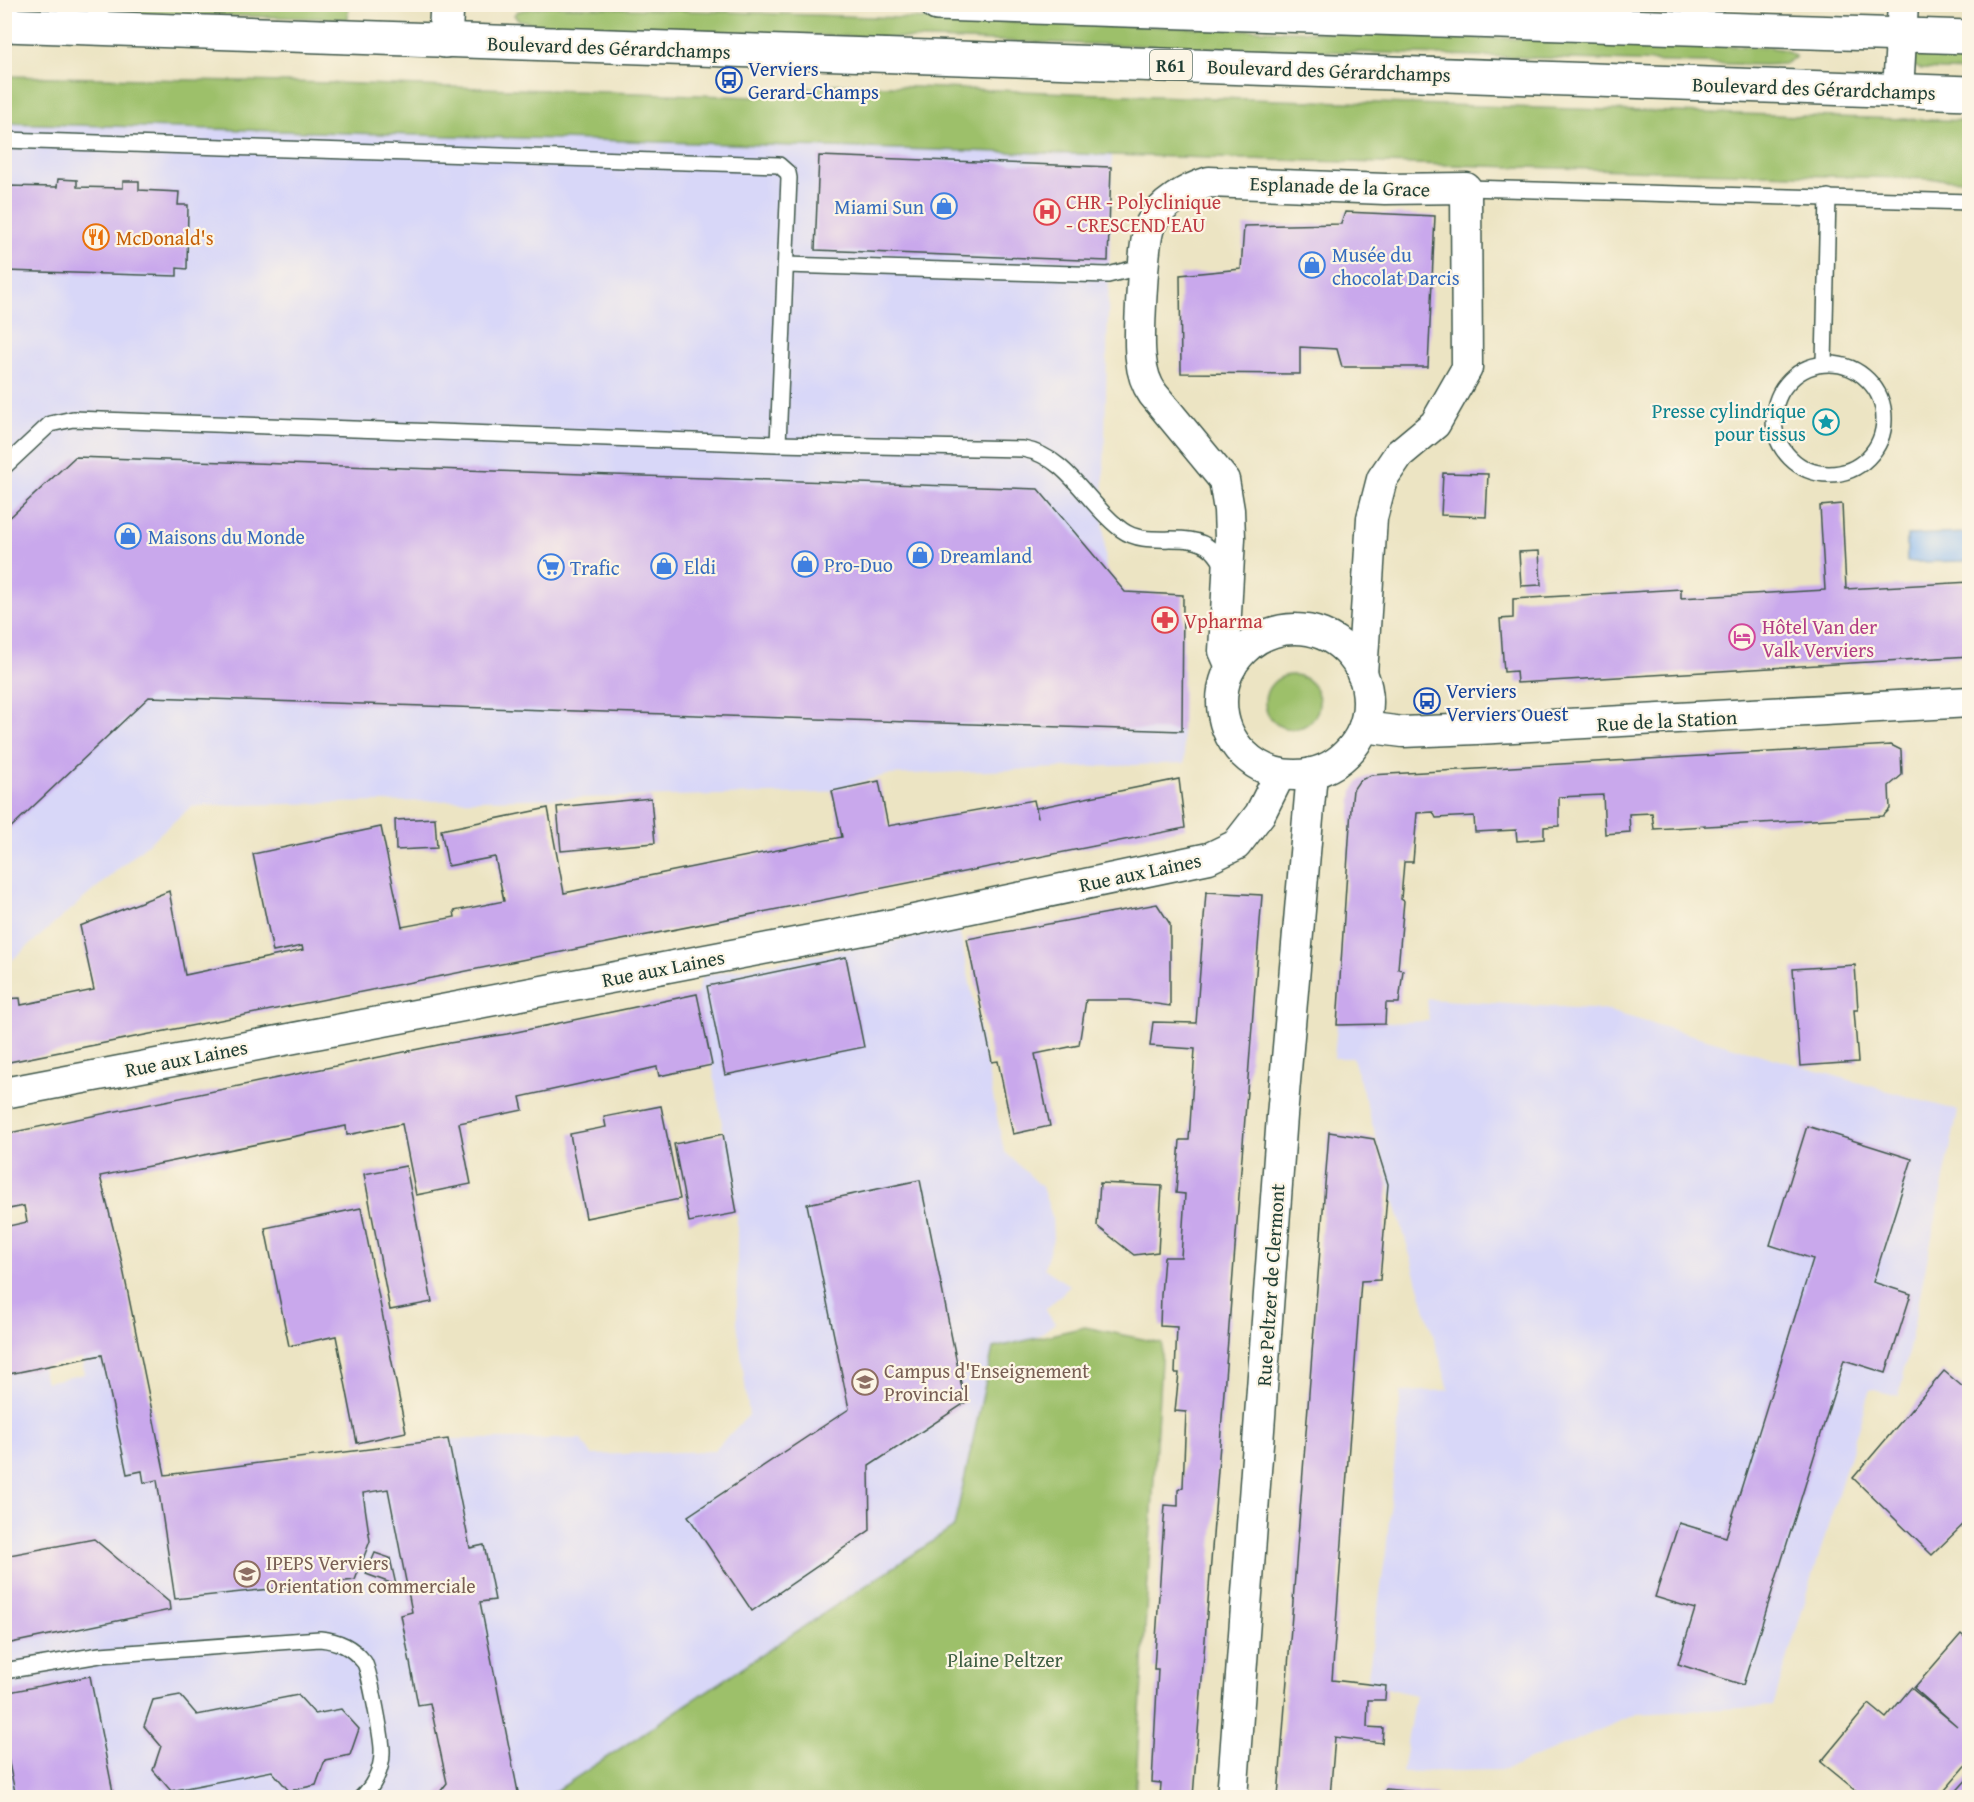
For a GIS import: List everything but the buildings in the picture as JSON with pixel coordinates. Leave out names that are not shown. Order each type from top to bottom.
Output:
[{"type":"main road","points":[[445,41],[447,4]]},
{"type":"main road","points":[[937,4],[1902,19],[1970,37]]},
{"type":"main road","name":"Boulevard des Gérardchamps","points":[[4,25],[1970,93]]},
{"type":"street","points":[[1898,91],[1902,19]]},
{"type":"street","name":"Esplanade de la Grace","points":[[1231,667],[1224,651],[1229,510],[1224,480],[1179,428],[1146,383],[1140,358],[1144,266],[1150,225],[1160,211],[1189,189],[1209,182],[1385,189],[1466,188]]},
{"type":"street","points":[[1362,674],[1372,518],[1382,479],[1398,454],[1435,424],[1467,368],[1466,188]]},
{"type":"street","points":[[1299,629],[1318,633],[1337,643],[1352,656],[1362,674],[1367,691],[1368,709],[1364,727],[1344,756],[1330,767],[1312,773],[1280,774],[1251,761],[1240,751],[1228,732],[1222,710],[1223,687],[1231,667],[1244,651],[1260,638],[1279,631],[1299,629]]},
{"type":"street","name":"Rue de la Station","points":[[1364,727],[1403,732],[1571,725],[1970,702]]},
{"type":"street","name":"Rue Peltzer de Clermont","points":[[1232,1797],[1282,1116],[1312,773]]},
{"type":"street","name":"Rue aux Laines","points":[[4,1094],[896,924],[1209,858],[1236,845],[1260,814],[1280,774]]},
{"type":"lane","points":[[4,140],[779,165],[784,168],[789,178],[778,444]]},
{"type":"lane","points":[[1466,188],[1970,202]]},
{"type":"lane","points":[[1824,363],[1828,197]]},
{"type":"lane","points":[[786,266],[1108,275],[1144,266]]},
{"type":"lane","points":[[1824,363],[1842,364],[1859,372],[1873,384],[1882,400],[1885,417],[1882,436],[1874,452],[1861,465],[1843,472],[1824,474],[1805,469],[1790,458],[1780,444],[1775,428],[1775,411],[1779,395],[1789,381],[1799,372],[1824,363]]},
{"type":"lane","points":[[4,467],[50,424],[73,419],[778,444],[1023,449],[1053,459],[1122,530],[1151,539],[1195,540],[1211,549],[1228,571]]},
{"type":"lane","points":[[4,1671],[100,1654],[320,1639],[337,1641],[353,1650],[366,1664],[382,1753],[378,1775],[361,1797]]},
{"type":"shaded area","points":[[5,123],[1112,155],[1103,512],[1106,571],[1125,592],[1183,595],[1182,731],[1185,763],[887,775],[822,793],[192,806],[5,966]]},
{"type":"shaded area","points":[[959,929],[1004,1151],[1042,1187],[1052,1216],[1053,1239],[1044,1268],[1070,1286],[1045,1310],[1055,1323],[1034,1339],[993,1349],[954,1527],[547,1797],[5,1797],[4,1375],[42,1367],[46,1382],[84,1374],[82,1359],[102,1353],[149,1395],[165,1475],[448,1439],[581,1439],[592,1455],[713,1451],[749,1415],[737,1322],[737,1213],[712,1065],[697,994],[702,976]]},
{"type":"shaded area","points":[[1427,999],[1605,1010],[1958,1111],[1899,1396],[1870,1389],[1773,1706],[1637,1714],[1506,1770],[1402,1772],[1415,1695],[1367,1683],[1386,1552],[1401,1392],[1449,1390],[1353,1058],[1334,1058],[1337,1025],[1429,1021]]},
{"type":"green space","points":[[5,4],[334,4],[348,5],[348,19],[5,10]]},
{"type":"green space","points":[[548,6],[1766,47],[1785,50],[1796,57],[1784,64],[1764,65],[546,27],[519,20],[514,15],[518,11]]},
{"type":"green space","points":[[1921,51],[1969,53],[1969,71],[1915,67],[1913,60],[1915,54]]},
{"type":"green space","points":[[5,76],[331,83],[757,97],[835,84],[1969,121],[1969,180],[5,123]]},
{"type":"green space","points":[[1292,675],[1302,677],[1311,683],[1317,692],[1319,702],[1317,712],[1311,721],[1302,727],[1292,729],[1282,727],[1273,721],[1267,712],[1265,702],[1267,692],[1273,683],[1282,677]]},
{"type":"green space","name":"Plaine Peltzer","points":[[1085,1327],[1162,1343],[1135,1797],[547,1797],[954,1527],[993,1348]]},
{"type":"water","points":[[1969,533],[1969,561],[1907,562],[1907,535]]},
{"type":"place","name":"Verviers Gerard-Champs","points":[[729,80]]},
{"type":"place","name":"Miami Sun","points":[[944,206]]},
{"type":"place","name":"CHR - Polyclinique - CRESCEND'EAU","points":[[1047,212]]},
{"type":"place","name":"McDonald's","points":[[96,237]]},
{"type":"place","name":"Musée du chocolat Darcis","points":[[1312,265]]},
{"type":"place","name":"Presse cylindrique pour tissus","points":[[1826,422]]},
{"type":"place","name":"Maisons du Monde","points":[[128,536]]},
{"type":"place","name":"Dreamland","points":[[920,555]]},
{"type":"place","name":"Pro-Duo","points":[[805,564]]},
{"type":"place","name":"Eldi","points":[[664,566]]},
{"type":"place","name":"Trafic","points":[[551,567]]},
{"type":"place","name":"Vpharma","points":[[1165,620]]},
{"type":"place","name":"Hôtel Van der Valk Verviers","points":[[1742,637]]},
{"type":"place","name":"Verviers Verviers Ouest","points":[[1427,701]]},
{"type":"place","name":"Campus d'Enseignement Provincial","points":[[865,1382]]},
{"type":"place","name":"IPEPS Verviers Orientation commerciale","points":[[247,1574]]}]
